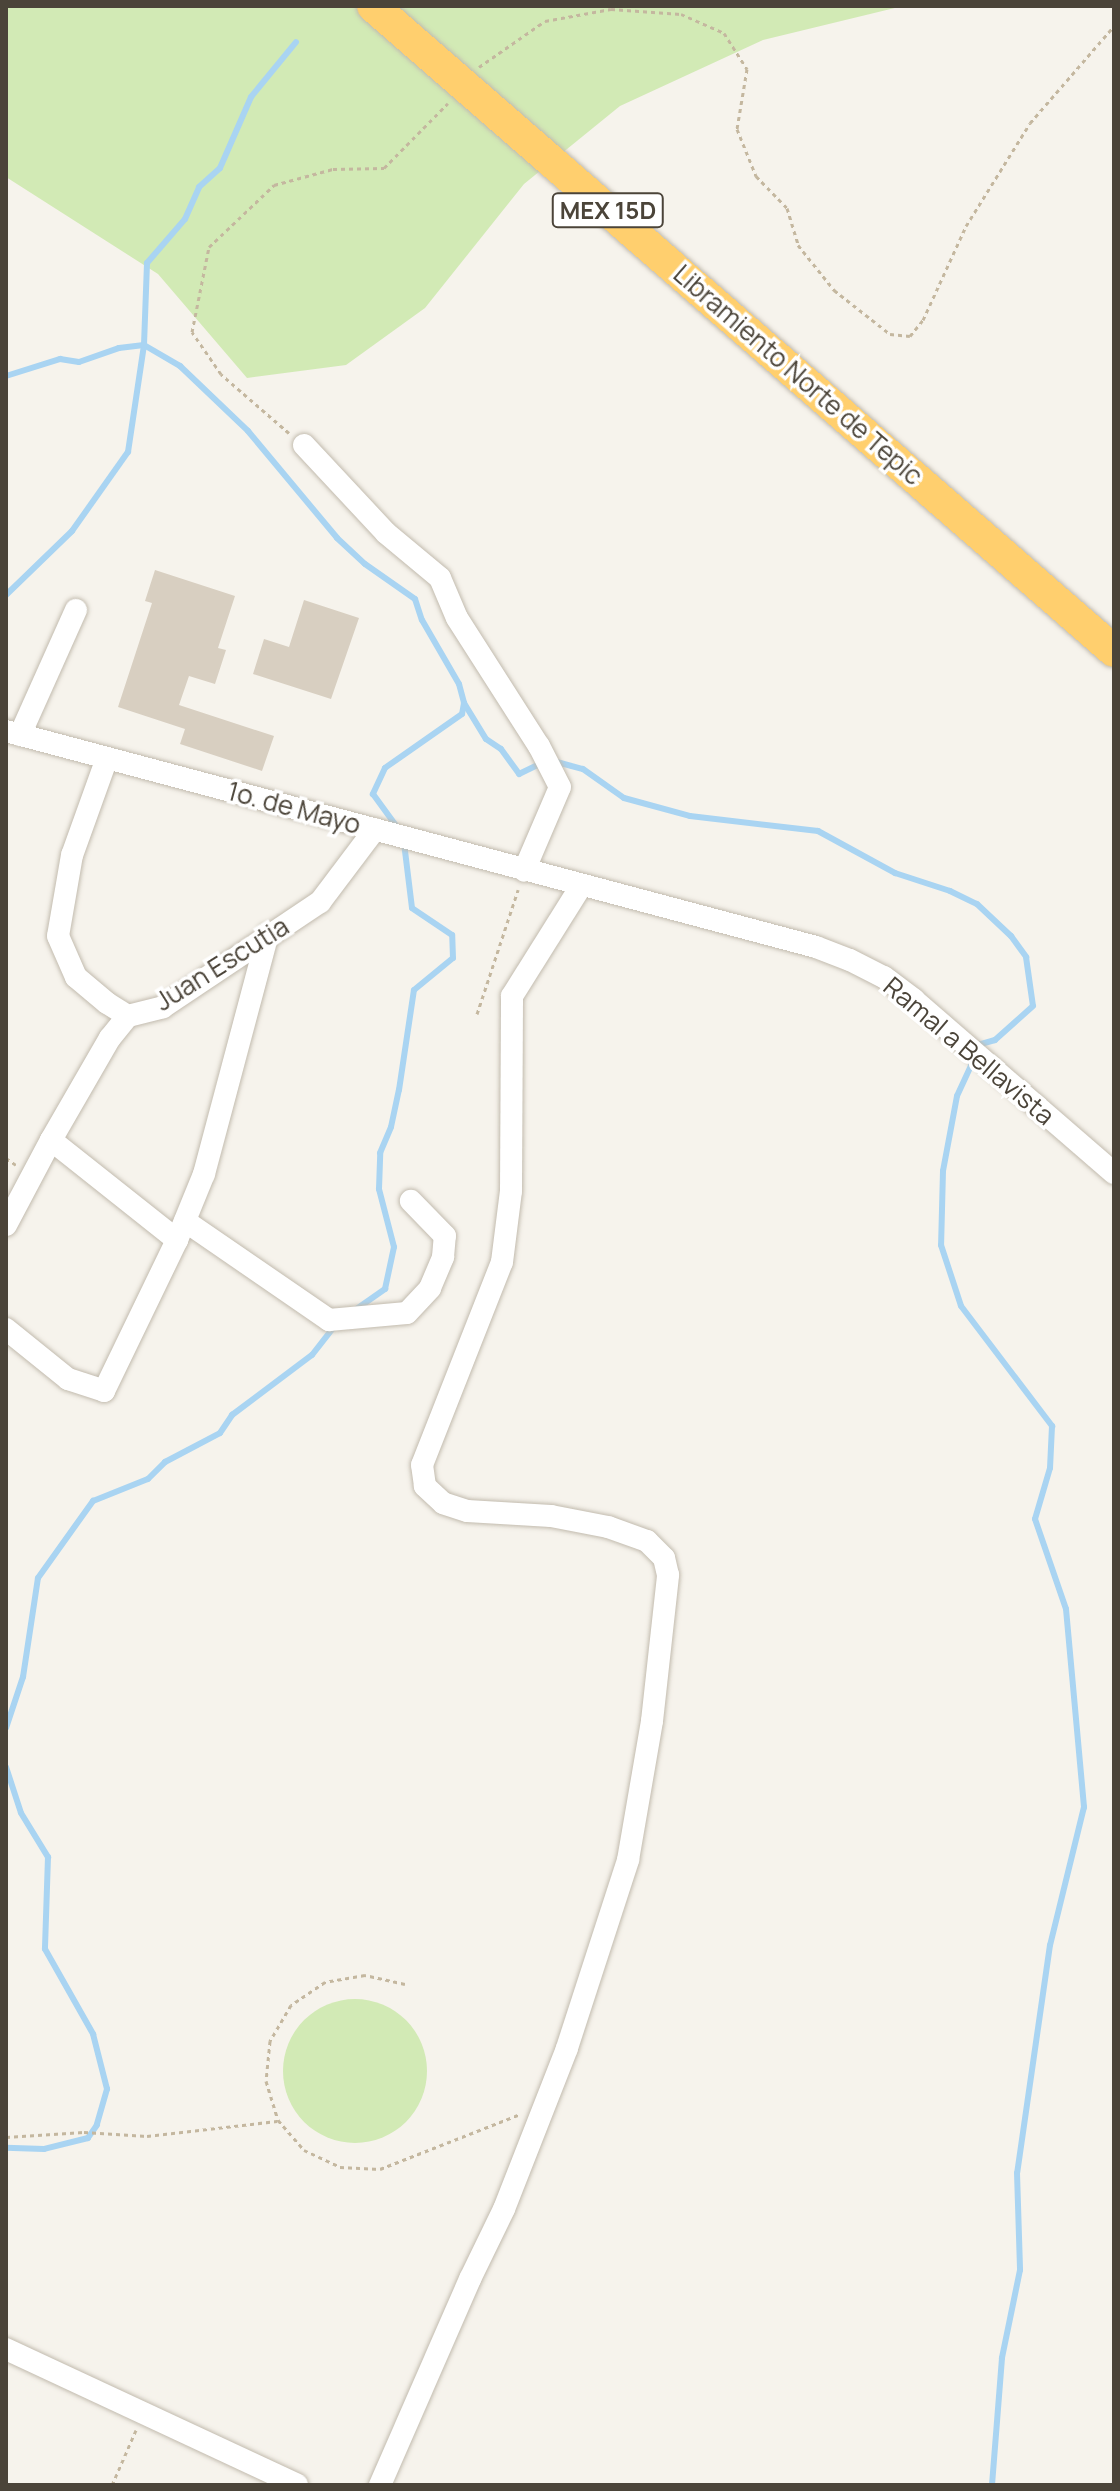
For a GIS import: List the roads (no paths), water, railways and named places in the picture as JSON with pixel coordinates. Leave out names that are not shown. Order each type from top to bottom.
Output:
[{"type":"highway","name":"Libramiento Norte de Tepic","points":[[373,6],[843,413],[880,422],[1112,647]]},
{"type":"street","points":[[304,445],[386,533],[440,578],[457,618],[539,746],[560,787],[524,871]]},
{"type":"street","points":[[13,733],[76,610]]},
{"type":"street","name":"1o. de Mayo","points":[[13,733],[581,886]]},
{"type":"street","points":[[107,758],[72,855],[58,936],[76,977],[128,1016]]},
{"type":"street","name":"Juan Escutia","points":[[6,1225],[110,1038],[128,1016],[163,1007],[320,902],[375,829]]},
{"type":"street","points":[[380,2485],[504,2209],[547,2103],[628,1860],[652,1721],[668,1575],[664,1558],[647,1541],[608,1527],[551,1516],[467,1511],[443,1503],[425,1486],[422,1465],[502,1262],[511,1191],[512,996],[581,886]]},
{"type":"street","name":"Ramal a Bellavista","points":[[581,886],[816,947],[884,977],[1114,1173]]},
{"type":"street","points":[[6,1329],[68,1379],[104,1391],[181,1231],[204,1174],[268,934]]},
{"type":"street","points":[[1072,1137],[1114,1153]]},
{"type":"street","points":[[51,1140],[181,1231],[329,1320],[407,1313],[430,1288],[443,1257],[445,1236],[411,1201]]},
{"type":"street","points":[[6,2349],[297,2485]]},
{"type":"waterway","points":[[6,595],[72,531],[128,452],[144,345],[147,263],[185,219],[199,187],[220,168],[251,97],[296,42]]},
{"type":"waterway","points":[[6,376],[60,359],[79,362],[119,348],[144,345],[180,366],[248,431],[337,538],[365,564],[415,599],[422,620],[459,684],[464,703],[462,714],[385,768],[373,794],[396,826]]},
{"type":"waterway","points":[[464,703],[486,739],[501,749],[519,774],[542,763]]},
{"type":"waterway","points":[[553,761],[583,769],[624,798],[690,816],[818,831],[895,873],[950,891],[977,904],[1011,936],[1026,957],[1033,1006],[995,1040],[981,1044],[957,1096],[943,1171],[941,1245],[961,1306],[1052,1426],[1050,1468],[1035,1519],[1066,1609],[1084,1807],[1050,1945],[1017,2173],[1020,2270],[1002,2358],[992,2485]]},
{"type":"waterway","points":[[355,1310],[385,1289],[394,1247],[379,1189],[380,1153],[391,1127],[399,1090],[414,990],[453,958],[452,935],[412,908],[404,843]]},
{"type":"waterway","points":[[6,1728],[23,1677],[38,1578],[93,1501],[148,1479],[165,1462],[220,1433],[232,1415],[312,1355],[334,1327]]},
{"type":"waterway","points":[[6,1767],[21,1813],[48,1857],[45,1949],[93,2034],[107,2089],[97,2125],[88,2138],[44,2149],[6,2148]]}]
